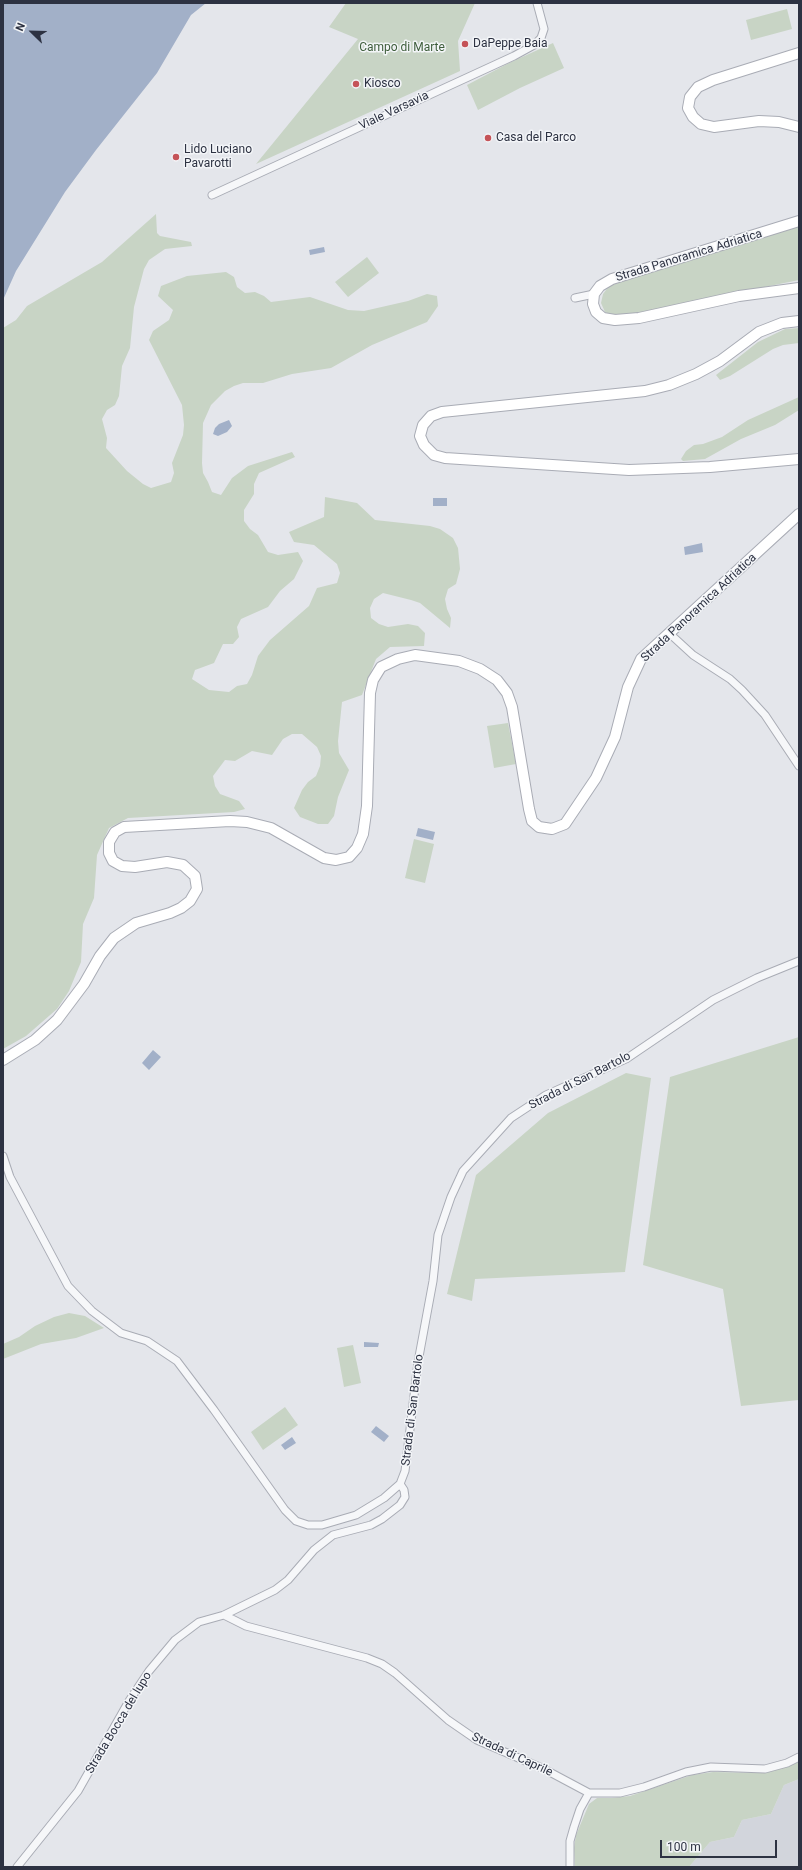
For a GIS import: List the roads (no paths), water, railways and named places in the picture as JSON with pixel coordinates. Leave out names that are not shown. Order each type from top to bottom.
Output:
[{"type":"street","name":"Viale Varsavia","points":[[212,195],[514,56],[534,45],[541,38],[544,29],[537,3]]},
{"type":"street","points":[[799,53],[714,80],[698,87],[690,97],[688,108],[692,117],[701,124],[714,127],[759,120],[779,122],[799,127]]},
{"type":"street","name":"Strada Panoramica Adriatica","points":[[594,294],[600,286],[612,279],[799,221]]},
{"type":"street","points":[[575,298],[594,294],[593,304],[596,312],[603,318],[615,320],[639,318],[739,296],[799,288]]},
{"type":"street","points":[[799,321],[782,323],[759,332],[720,361],[696,374],[669,385],[645,391],[442,412],[431,416],[423,425],[420,436],[424,445],[434,455],[445,458],[629,470],[710,467],[799,459]]},
{"type":"street","name":"Strada Panoramica Adriatica","points":[[3,1060],[35,1040],[57,1020],[84,984],[100,956],[114,938],[136,923],[170,913],[181,908],[190,901],[197,889],[195,876],[183,864],[167,862],[135,867],[122,866],[113,861],[109,854],[109,842],[115,832],[124,827],[230,821],[247,822],[271,828],[324,858],[336,860],[349,856],[357,848],[363,834],[368,806],[370,694],[373,680],[381,667],[398,659],[414,655],[459,661],[480,670],[496,680],[507,693],[512,707],[532,821],[539,827],[552,829],[565,824],[580,804],[596,778],[616,737],[628,687],[641,660],[799,514]]},
{"type":"street","points":[[669,633],[689,652],[730,679],[742,690],[765,715],[799,766]]},
{"type":"street","name":"Strada di San Bartolo","points":[[400,1484],[405,1471],[418,1362],[433,1280],[438,1235],[451,1197],[463,1171],[511,1118],[546,1095],[626,1059],[713,1000],[757,978],[799,961]]},
{"type":"street","points":[[3,1156],[10,1177],[68,1286],[92,1311],[121,1333],[147,1340],[177,1361],[214,1410],[285,1510],[296,1520],[308,1525],[322,1525],[356,1515],[384,1498],[400,1484]]},
{"type":"street","name":"Strada Bocca del lupo","points":[[17,1867],[78,1791],[129,1701],[149,1671],[174,1640],[199,1622],[224,1615],[275,1590],[288,1580],[314,1550],[333,1535],[371,1525],[390,1513],[400,1505],[405,1497],[404,1490],[400,1484]]},
{"type":"street","name":"Strada di Caprile","points":[[224,1615],[246,1626],[367,1658],[382,1664],[395,1673],[448,1720],[477,1740],[544,1769],[589,1793],[620,1793],[644,1787],[686,1772],[711,1768],[765,1769],[787,1763],[799,1757]]},
{"type":"street","points":[[570,1867],[570,1841],[580,1809],[589,1793]]},
{"type":"water","points":[[3,3],[206,3],[191,15],[157,73],[65,192],[16,271],[3,300]]},
{"type":"water","points":[[324,247],[325,252],[310,255],[309,250]]},
{"type":"water","points":[[229,420],[232,426],[227,432],[218,436],[213,434],[215,428],[219,424]]},
{"type":"water","points":[[433,498],[447,498],[447,506],[433,506]]},
{"type":"water","points":[[702,543],[703,552],[685,555],[684,547]]},
{"type":"water","points":[[418,828],[435,832],[433,840],[416,836]]},
{"type":"water","points":[[153,1050],[161,1057],[149,1070],[142,1063]]},
{"type":"water","points":[[364,1342],[379,1343],[378,1347],[364,1347]]},
{"type":"water","points":[[376,1426],[389,1436],[384,1442],[371,1432]]},
{"type":"water","points":[[292,1437],[296,1443],[285,1450],[281,1445]]},
{"type":"place","name":"DaPeppe Baia","points":[[465,44]]},
{"type":"place","name":"Kiosco","points":[[356,84]]},
{"type":"place","name":"Casa del Parco","points":[[488,138]]},
{"type":"place","name":"Lido Luciano Pavarotti","points":[[176,157]]},
{"type":"park label","name":"Campo di Marte","points":[[402,48]]}]
